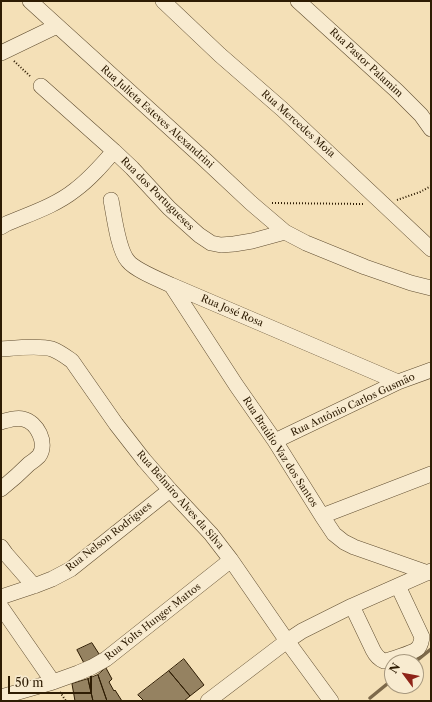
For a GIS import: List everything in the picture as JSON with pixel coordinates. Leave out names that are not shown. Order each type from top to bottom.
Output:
[{"type":"street","name":"Rua Pastor Palamim","points":[[298,1],[397,91],[421,115],[431,129]]},
{"type":"street","name":"Rua Julieta Esteves Alexandrini","points":[[34,3],[57,26],[198,153],[251,203],[285,232]]},
{"type":"street","name":"Rua Mercedes Moia","points":[[170,4],[220,55],[282,109],[431,249]]},
{"type":"street","points":[[2,53],[57,26]]},
{"type":"street","name":"Rua dos Portugueses","points":[[41,86],[132,168],[169,208],[199,235],[211,243],[221,245],[234,244],[252,241],[285,232]]},
{"type":"street","points":[[1,227],[51,204],[74,191],[86,182],[114,151]]},
{"type":"street","name":"Rua José Rosa","points":[[111,200],[118,238],[125,257],[129,263],[171,285],[398,382]]},
{"type":"street","points":[[285,232],[306,243],[365,268],[431,288]]},
{"type":"street","name":"Rua Braúlio Vaz dos Santos","points":[[171,285],[236,385],[275,441],[334,534],[344,542],[354,547],[429,572]]},
{"type":"street","name":"Rua Belmiro Alves da Silva","points":[[1,349],[35,347],[51,349],[62,353],[72,360],[116,424],[144,460],[211,534],[231,560],[331,701]]},
{"type":"street","name":"Rua Antônio Carlos Gusmão","points":[[275,441],[398,382],[431,370]]},
{"type":"street","points":[[1,422],[18,418],[29,422],[35,426],[39,434],[42,448],[38,456],[1,489]]},
{"type":"street","points":[[322,516],[431,474]]},
{"type":"street","name":"Rua Nelson Rodrigues","points":[[1,597],[52,579],[71,569],[170,490]]},
{"type":"street","points":[[1,547],[34,586]]},
{"type":"street","name":"Rua Yolts Hunger Mattos","points":[[1,697],[78,673],[106,659],[231,560]]},
{"type":"street","points":[[208,701],[302,631],[352,606],[429,572]]},
{"type":"street","points":[[352,606],[373,650],[383,661],[389,661],[417,649],[421,644],[422,637],[398,586]]},
{"type":"street","points":[[1,607],[53,682]]},
{"type":"path","points":[[2,53],[41,86]]},
{"type":"path","points":[[251,203],[384,204],[420,192],[431,186]]},
{"type":"building","points":[[92,643],[101,657],[85,665],[77,650]]},
{"type":"building","points":[[184,659],[204,685],[190,696],[169,671]]},
{"type":"building","points":[[106,668],[112,679],[109,682],[122,701],[107,701],[98,675]]},
{"type":"building","points":[[169,671],[190,696],[184,701],[144,701],[138,695]]},
{"type":"building","points":[[98,675],[107,701],[93,701],[88,679]]},
{"type":"building","points":[[88,679],[93,701],[75,701],[72,684]]},
{"type":"waterway","points":[[424,655],[431,649]]},
{"type":"waterway","points":[[370,698],[384,687]]}]
